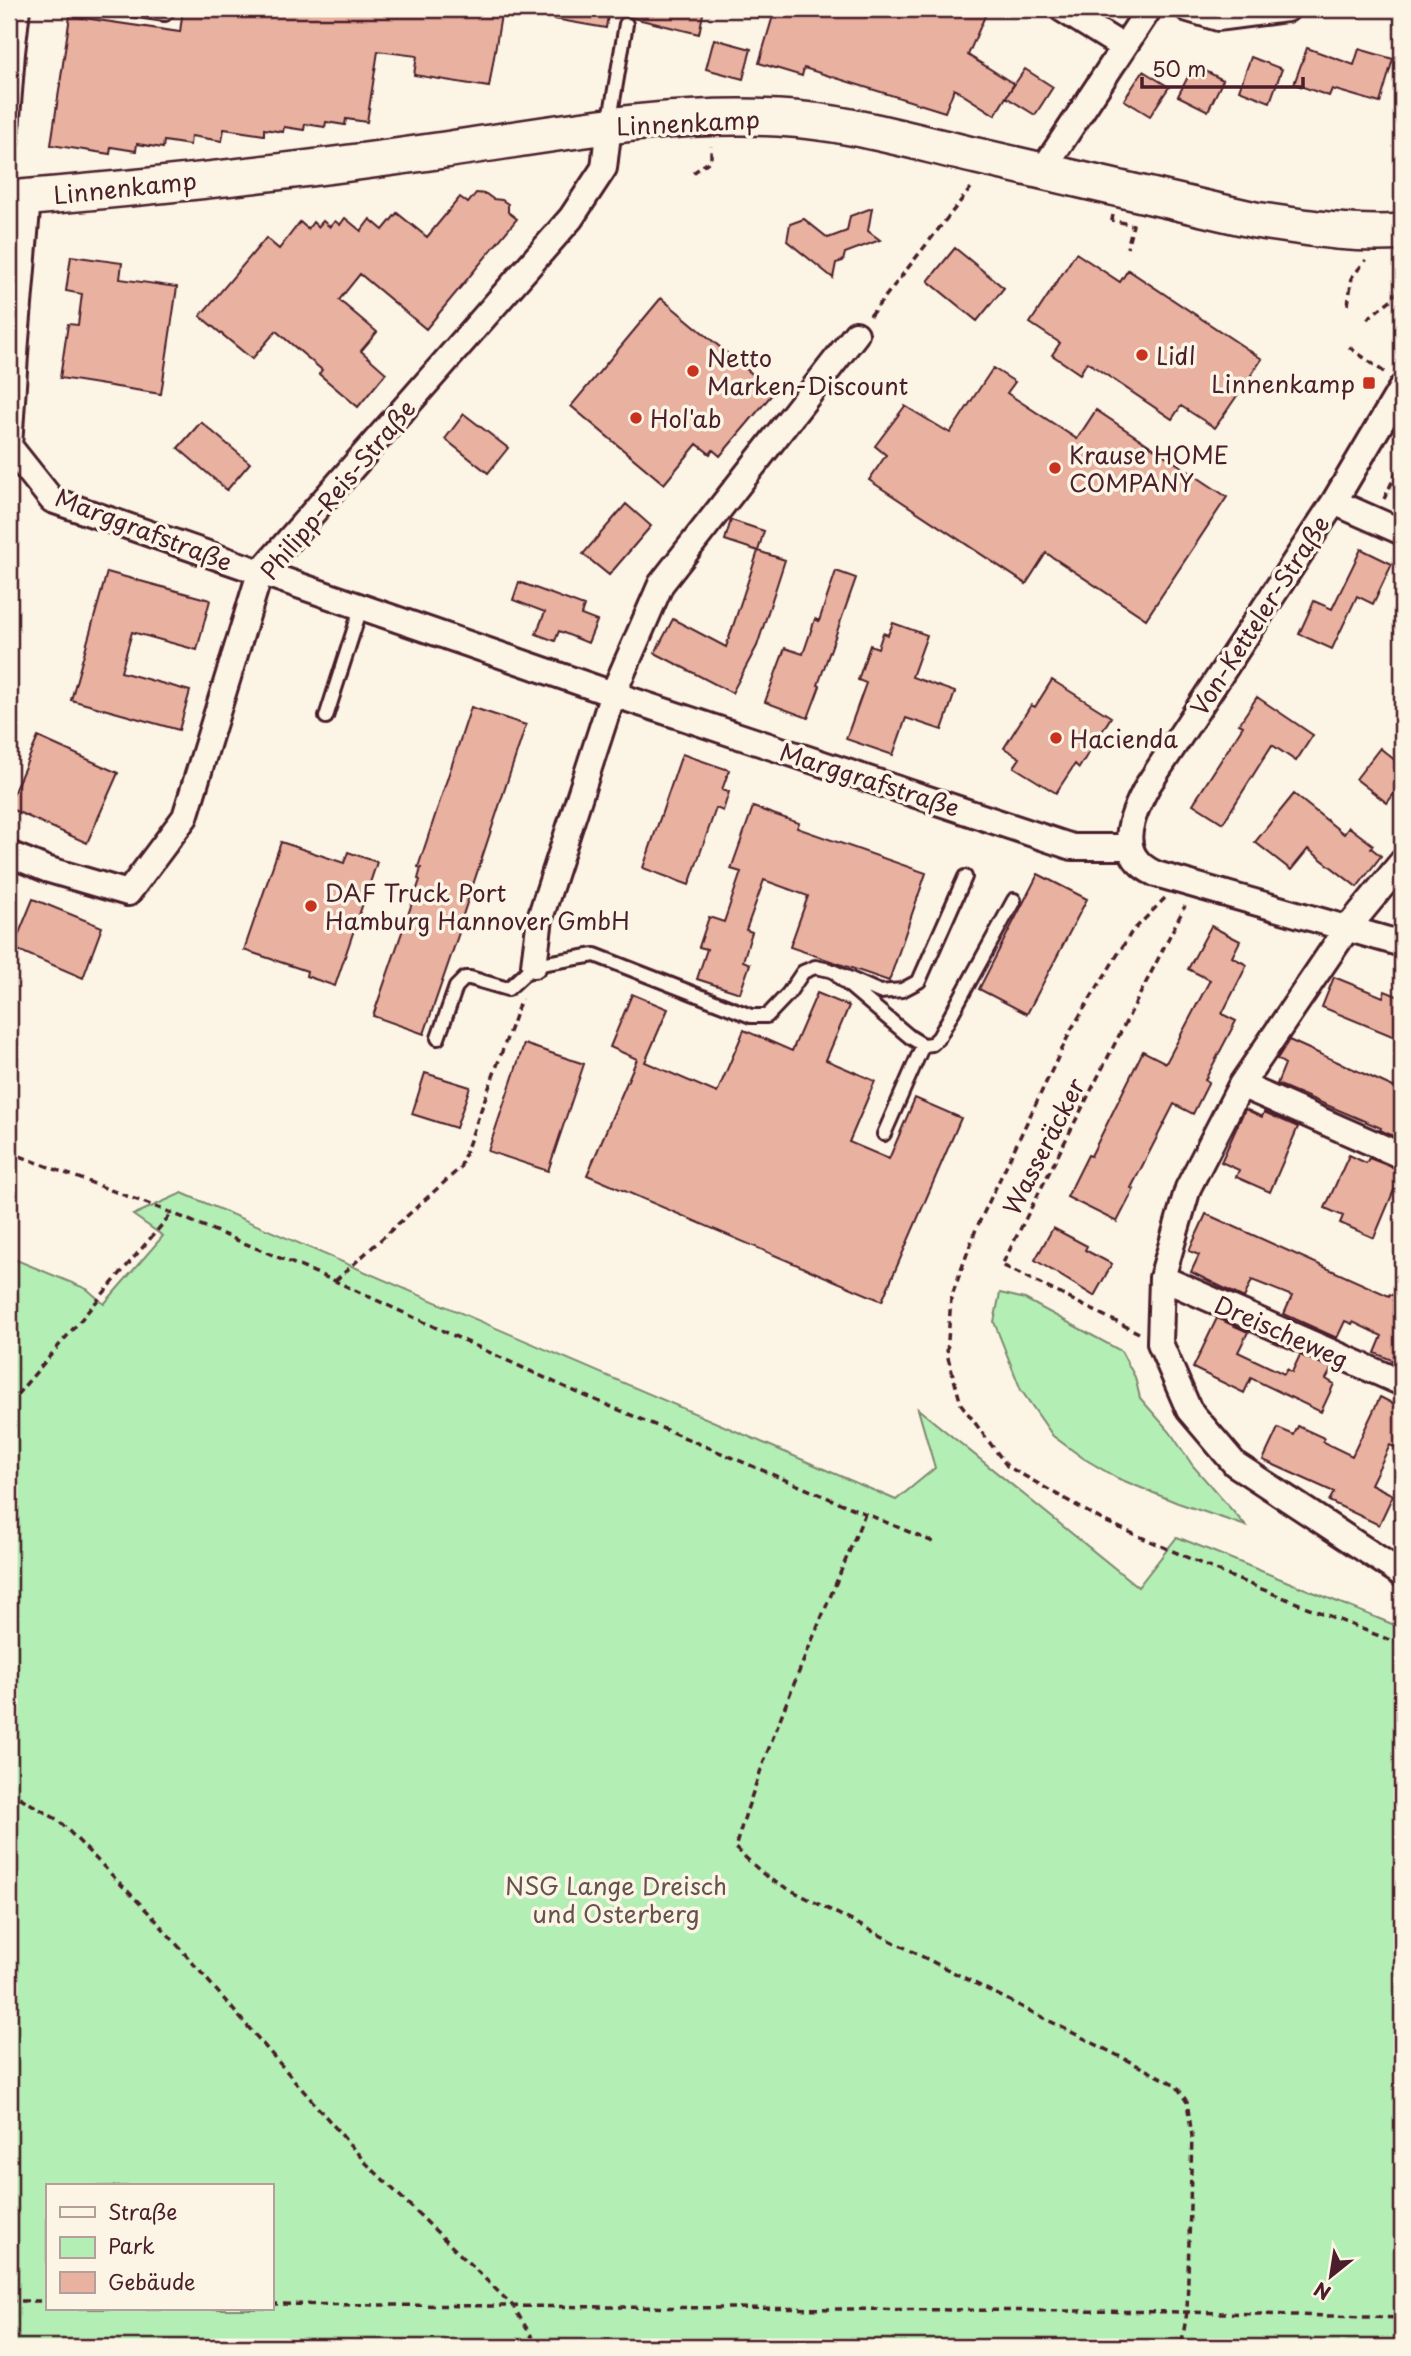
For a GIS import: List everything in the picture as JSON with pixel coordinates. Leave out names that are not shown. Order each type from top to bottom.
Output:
[{"type":"main road","name":"Linnenkamp","points":[[19,198],[280,171],[609,125],[701,116],[782,118],[853,127],[1255,220],[1311,228],[1402,232]]},
{"type":"street","points":[[1062,9],[1123,47]]},
{"type":"street","points":[[1042,171],[1149,9]]},
{"type":"street","points":[[1188,9],[1219,18],[1287,9]]},
{"type":"street","name":"Philipp-Reis-Straße","points":[[9,854],[46,869],[128,892],[186,817],[260,573],[571,218],[604,168],[609,125]]},
{"type":"street","name":"Marggrafstraße","points":[[19,198],[16,340],[9,446],[52,500],[613,694],[1072,846],[1130,847]]},
{"type":"street","points":[[534,965],[540,918],[613,694],[661,584],[856,334]]},
{"type":"street","name":"Von-Ketteler-Straße","points":[[1130,847],[1132,819],[1148,785],[1334,502],[1397,382]]},
{"type":"street","points":[[1334,502],[1402,533]]},
{"type":"street","points":[[1130,847],[1135,858],[1156,874],[1402,944]]},
{"type":"street","points":[[1400,1567],[1235,1464],[1189,1410],[1160,1343],[1162,1278],[1188,1188],[1241,1085],[1346,930],[1402,862]]},
{"type":"street","points":[[1241,1085],[1402,1156]]},
{"type":"street","name":"Dreischeweg","points":[[1162,1278],[1402,1383]]},
{"type":"lane","points":[[11,144],[13,52],[23,9]]},
{"type":"lane","points":[[131,9],[165,14],[169,9]]},
{"type":"lane","points":[[609,125],[626,23]]},
{"type":"lane","points":[[326,717],[361,608]]},
{"type":"lane","points":[[438,1038],[461,980],[470,978],[508,989],[534,965],[595,955],[751,1016],[767,1016],[788,994],[803,972],[815,967],[830,970],[880,992],[902,990],[919,981],[965,877]]},
{"type":"lane","points":[[830,970],[889,1022],[923,1045],[932,1044],[939,1037],[1014,900]]},
{"type":"lane","points":[[884,1134],[923,1045]]},
{"type":"path","points":[[693,173],[711,160],[711,146]]},
{"type":"path","points":[[856,334],[981,176]]},
{"type":"path","points":[[1114,208],[1112,220],[1133,225],[1127,248]]},
{"type":"path","points":[[1348,304],[1352,276],[1367,258],[1354,257]]},
{"type":"path","points":[[1367,319],[1393,298],[1402,285]]},
{"type":"path","points":[[1349,347],[1397,382]]},
{"type":"path","points":[[1374,520],[1402,461]]},
{"type":"path","points":[[1188,884],[1131,933],[1072,1028],[976,1229],[951,1298],[947,1354],[961,1404],[1007,1466],[1102,1520],[1234,1578],[1402,1645]]},
{"type":"path","name":"Wasseräcker","points":[[1160,1343],[1002,1265],[1188,884]]},
{"type":"path","points":[[335,1281],[460,1168],[534,965]]},
{"type":"path","points":[[9,1152],[172,1213],[335,1281],[569,1389],[933,1542]]},
{"type":"path","points":[[9,1404],[172,1213]]},
{"type":"path","points":[[865,1513],[775,1733],[735,1848],[769,1879],[1176,2085],[1187,2102],[1192,2136],[1187,2312],[1181,2347]]},
{"type":"path","points":[[9,1791],[58,1820],[153,1917],[365,2162],[513,2306],[538,2347]]},
{"type":"path","points":[[9,2301],[46,2301]]},
{"type":"path","points":[[273,2304],[1187,2312],[1402,2318]]},
{"type":"green space","name":"NSG Lange Dreisch und Osterberg","points":[[182,1193],[896,1500],[935,1468],[918,1409],[1138,1587],[1177,1537],[1402,1628],[1402,2347],[9,2347],[9,1257],[87,1289],[104,1304],[163,1236],[133,1215]]},
{"type":"green space","points":[[1000,1293],[1025,1299],[1121,1351],[1135,1377],[1140,1398],[1170,1432],[1193,1466],[1246,1526],[1178,1503],[1117,1478],[1053,1436],[1021,1390],[994,1322]]},
{"type":"building","points":[[183,9],[502,9],[489,87],[414,75],[417,56],[378,51],[367,122],[346,119],[345,125],[326,122],[325,127],[305,124],[304,130],[284,127],[283,132],[264,129],[264,135],[224,129],[222,141],[191,136],[190,145],[164,141],[163,148],[137,144],[136,151],[111,147],[110,154],[51,145],[70,16],[180,32]]},
{"type":"building","points":[[549,9],[609,9],[606,28],[548,18]]},
{"type":"building","points":[[626,9],[704,9],[699,34],[625,16]]},
{"type":"building","points":[[775,9],[988,9],[968,55],[1014,84],[995,115],[954,89],[945,112],[804,68],[802,76],[759,63]]},
{"type":"building","points":[[714,39],[751,49],[743,79],[706,69]]},
{"type":"building","points":[[1307,48],[1354,65],[1359,49],[1393,59],[1380,103],[1332,89],[1329,96],[1294,84]]},
{"type":"building","points":[[1251,57],[1282,69],[1270,102],[1239,90]]},
{"type":"building","points":[[1194,65],[1223,80],[1208,111],[1178,96]]},
{"type":"building","points":[[1025,69],[1053,87],[1035,115],[1006,97]]},
{"type":"building","points":[[1143,71],[1169,87],[1150,116],[1124,100]]},
{"type":"building","points":[[476,193],[502,200],[508,204],[508,212],[517,219],[426,329],[360,274],[339,300],[377,332],[361,351],[386,373],[358,407],[319,374],[322,370],[276,331],[252,359],[200,316],[266,238],[279,249],[300,222],[308,229],[313,222],[318,227],[323,221],[330,227],[335,221],[340,225],[345,218],[361,231],[370,219],[383,230],[397,213],[427,237],[460,197],[468,203]]},
{"type":"building","points":[[872,208],[868,231],[880,240],[845,253],[843,261],[836,263],[833,278],[787,241],[790,224],[804,219],[828,238],[847,231],[850,216]]},
{"type":"building","points":[[955,248],[1004,288],[977,321],[928,281]]},
{"type":"building","points":[[1076,253],[1120,282],[1128,270],[1262,359],[1215,428],[1181,406],[1172,419],[1087,362],[1080,374],[1052,355],[1060,343],[1030,323]]},
{"type":"building","points":[[71,256],[122,263],[120,279],[177,287],[161,394],[60,378],[68,324],[78,325],[82,294],[66,291]]},
{"type":"building","points":[[661,298],[774,392],[720,456],[713,450],[710,454],[697,444],[664,484],[571,406]]},
{"type":"building","name":"Krause HOME COMPANY","points":[[993,368],[1015,382],[1007,393],[1077,439],[1096,410],[1227,497],[1146,619],[1046,553],[1026,584],[869,480],[886,455],[875,446],[905,406],[950,433]]},
{"type":"building","points":[[464,414],[508,448],[488,473],[445,439]]},
{"type":"building","points":[[201,422],[250,463],[227,490],[178,448]]},
{"type":"building","points":[[626,504],[651,526],[609,575],[583,554]]},
{"type":"building","points":[[731,520],[764,531],[758,551],[725,540]]},
{"type":"building","points":[[1361,549],[1392,564],[1373,604],[1357,596],[1332,649],[1299,634],[1314,601],[1332,609]]},
{"type":"building","points":[[758,551],[785,560],[757,646],[732,693],[655,653],[673,619],[726,647]]},
{"type":"building","points":[[836,571],[856,578],[808,718],[765,702],[785,648],[803,654],[815,619],[819,621]]},
{"type":"building","points":[[107,572],[210,600],[197,650],[132,632],[121,672],[190,691],[179,730],[71,700]]},
{"type":"building","points":[[519,582],[584,606],[581,615],[597,621],[588,643],[559,631],[555,641],[536,634],[545,612],[513,600]]},
{"type":"building","points":[[893,623],[927,635],[912,677],[955,692],[942,730],[906,718],[893,755],[846,739],[866,683],[858,680],[870,645],[878,648],[883,633],[888,635]]},
{"type":"building","points":[[1052,680],[1111,717],[1079,768],[1075,764],[1056,793],[1014,767],[1020,758],[1004,748],[1031,705],[1035,707]]},
{"type":"building","points":[[1257,697],[1313,735],[1296,761],[1272,745],[1223,823],[1193,804],[1243,726],[1239,724]]},
{"type":"building","points":[[471,707],[526,725],[424,1034],[373,1016],[420,880],[421,868],[418,867]]},
{"type":"building","points":[[38,737],[118,773],[87,843],[9,808]]},
{"type":"building","points":[[1380,748],[1402,766],[1402,783],[1387,803],[1356,779]]},
{"type":"building","points":[[682,754],[729,770],[722,790],[729,792],[723,811],[716,808],[689,885],[643,868]]},
{"type":"building","points":[[1294,794],[1344,834],[1349,827],[1373,845],[1371,848],[1381,856],[1357,887],[1308,849],[1291,870],[1255,842]]},
{"type":"building","points":[[753,807],[799,823],[797,828],[926,873],[889,981],[790,947],[808,896],[764,880],[746,930],[752,932],[743,961],[750,964],[740,993],[697,979],[707,949],[699,947],[709,917],[724,922],[741,872],[731,869]]},
{"type":"building","name":"DAF Truck Port Hamburg Hannover GmbH","points":[[281,842],[344,863],[348,852],[377,862],[335,986],[306,976],[307,971],[244,950]]},
{"type":"building","points":[[1038,874],[1087,899],[1027,1014],[979,989]]},
{"type":"building","points":[[33,899],[102,927],[83,978],[13,948]]},
{"type":"building","points":[[1211,926],[1240,941],[1232,957],[1247,965],[1222,1014],[1236,1021],[1205,1080],[1209,1082],[1193,1114],[1174,1104],[1131,1188],[1134,1189],[1117,1222],[1067,1197],[1088,1155],[1091,1156],[1143,1051],[1166,1063],[1210,980],[1188,969]]},
{"type":"building","points":[[1334,977],[1383,997],[1385,991],[1402,998],[1402,1040],[1322,1007]]},
{"type":"building","points":[[817,993],[849,1006],[826,1060],[875,1081],[849,1142],[889,1159],[915,1098],[961,1118],[882,1301],[587,1175],[637,1059],[610,1047],[632,994],[668,1009],[645,1062],[717,1093],[744,1030],[792,1051]]},
{"type":"building","points":[[1289,1040],[1402,1091],[1402,1140],[1380,1130],[1381,1128],[1277,1084],[1285,1064],[1277,1059]]},
{"type":"building","points":[[524,1044],[584,1064],[548,1171],[488,1151]]},
{"type":"building","points":[[425,1073],[470,1087],[456,1128],[412,1114]]},
{"type":"building","points":[[1245,1109],[1262,1117],[1264,1112],[1298,1127],[1270,1192],[1236,1177],[1239,1170],[1221,1162]]},
{"type":"building","points":[[1349,1155],[1366,1163],[1369,1158],[1402,1171],[1374,1238],[1340,1223],[1343,1216],[1325,1208]]},
{"type":"building","points":[[1206,1214],[1402,1300],[1402,1343],[1394,1361],[1375,1353],[1382,1336],[1353,1322],[1352,1324],[1345,1321],[1337,1338],[1284,1314],[1292,1296],[1252,1280],[1244,1298],[1191,1272],[1199,1255],[1189,1251]]},
{"type":"building","points":[[1053,1228],[1087,1246],[1085,1250],[1112,1264],[1094,1296],[1035,1260]]},
{"type":"building","points":[[1217,1318],[1248,1332],[1238,1352],[1284,1374],[1287,1369],[1292,1372],[1300,1355],[1332,1368],[1326,1379],[1334,1384],[1321,1412],[1251,1378],[1244,1393],[1193,1368]]},
{"type":"building","points":[[1380,1397],[1402,1408],[1402,1451],[1390,1445],[1371,1484],[1393,1495],[1379,1525],[1329,1501],[1334,1492],[1263,1460],[1278,1428],[1294,1435],[1298,1426],[1324,1438],[1323,1442],[1352,1456]]},
{"type":"place","name":"Lidl","points":[[1142,355]]},
{"type":"place","name":"Netto Marken-Discount","points":[[693,371]]},
{"type":"place","name":"Linnenkamp","points":[[1369,383]]},
{"type":"place","name":"Hol'ab","points":[[636,418]]},
{"type":"place","name":"Krause HOME COMPANY","points":[[1055,468]]},
{"type":"place","name":"Hacienda","points":[[1056,738]]},
{"type":"place","name":"DAF Truck Port Hamburg Hannover GmbH","points":[[311,906]]}]
